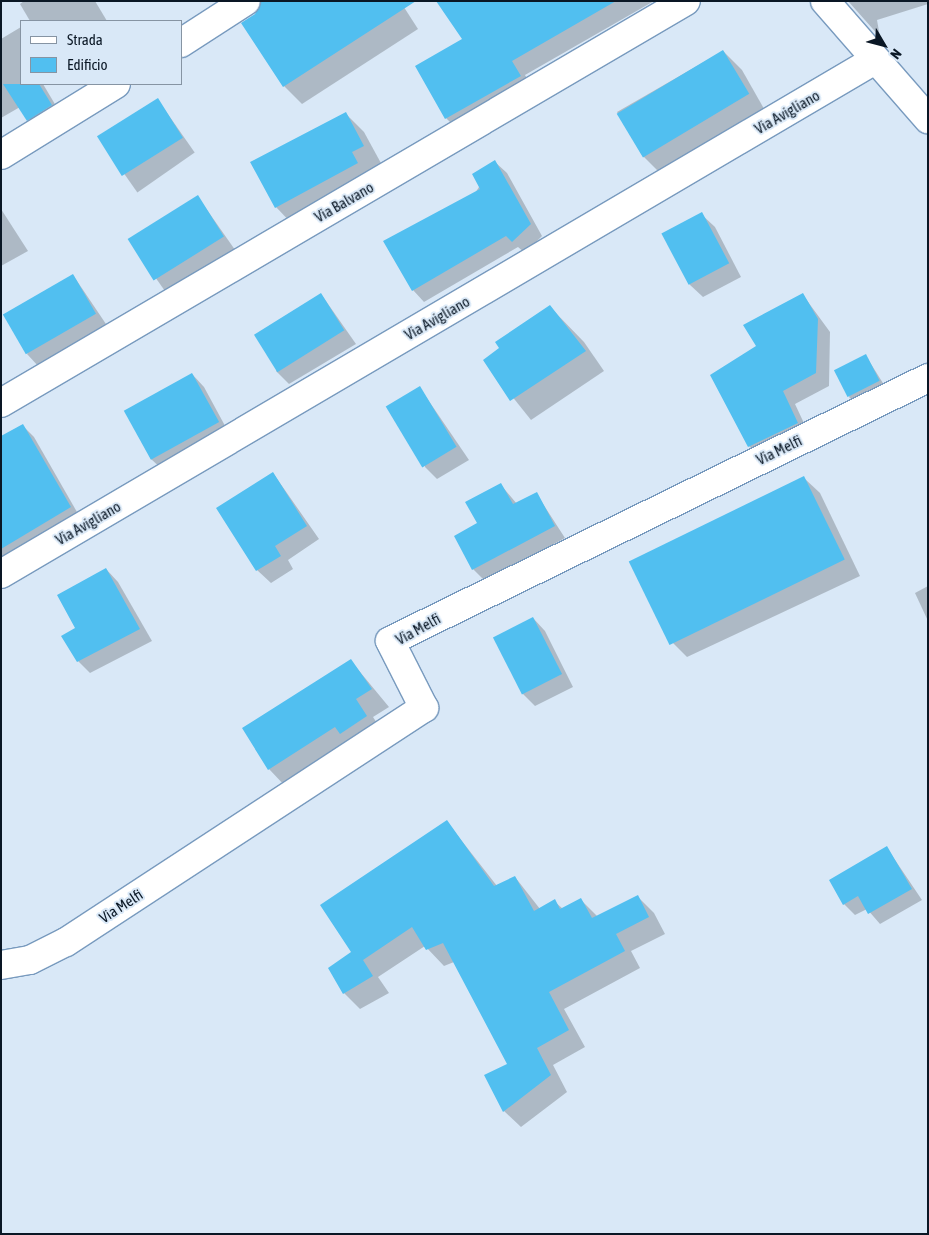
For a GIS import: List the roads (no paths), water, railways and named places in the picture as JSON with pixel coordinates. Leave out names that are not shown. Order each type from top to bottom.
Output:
[{"type":"street","points":[[182,42],[246,1]]},
{"type":"street","name":"Via Balvano","points":[[1,403],[686,1]]},
{"type":"street","points":[[825,1],[873,62],[928,119]]},
{"type":"street","name":"Via Avigliano","points":[[1,574],[873,62]]},
{"type":"street","points":[[1,155],[114,85]]},
{"type":"street","name":"Via Melfi","points":[[1,965],[30,960],[66,942],[424,708],[390,641],[928,378]]}]
